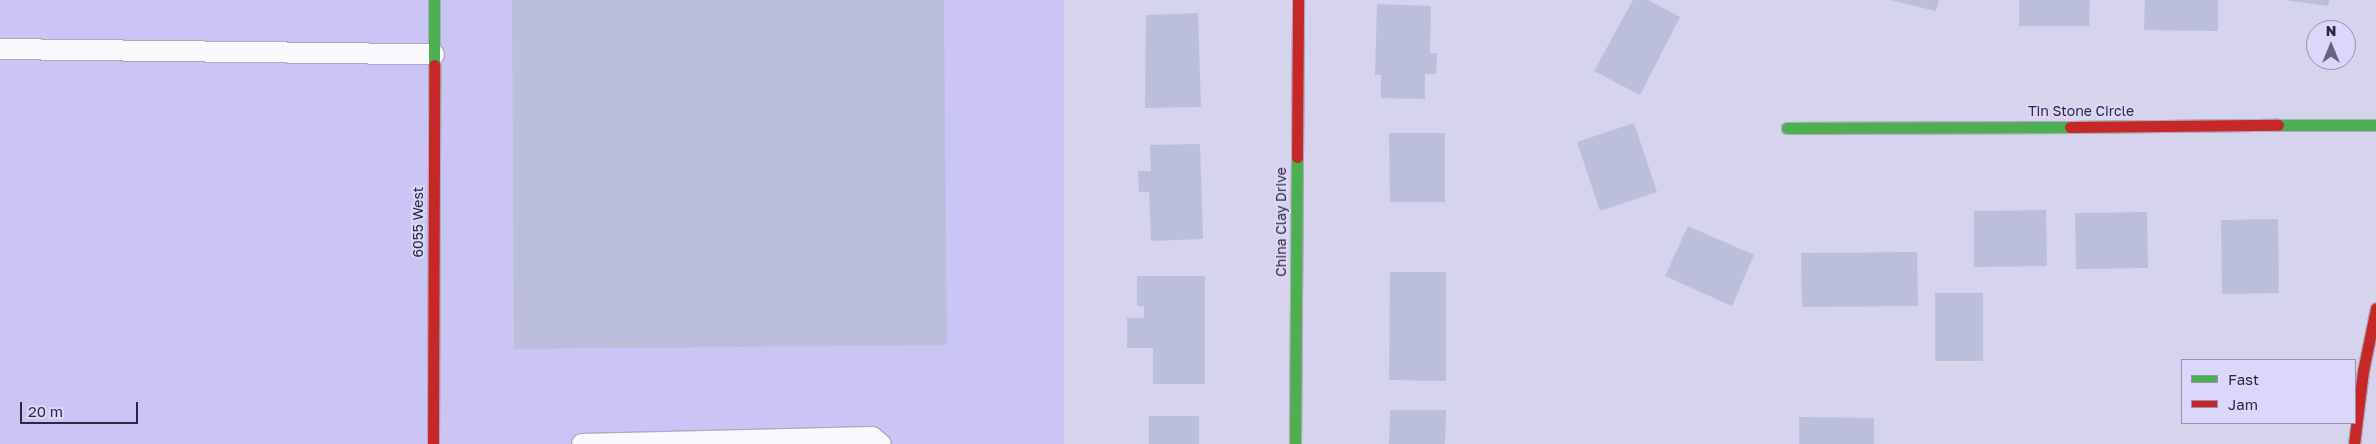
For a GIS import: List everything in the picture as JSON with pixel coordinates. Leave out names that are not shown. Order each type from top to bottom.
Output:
[{"type":"street","name":"6055 West","points":[[433,444],[434,0]]},
{"type":"street","name":"China Clay Drive","points":[[1295,444],[1298,0]]},
{"type":"street","name":"Tin Stone Circle","points":[[1787,128],[2376,125]]},
{"type":"street","points":[[2354,444],[2363,371],[2376,308]]},
{"type":"lane","points":[[0,49],[434,54]]},
{"type":"lane","points":[[582,444],[872,437],[881,444]]},
{"type":"shaded area","points":[[0,0],[1064,0],[1064,444],[0,444]]},
{"type":"building","points":[[512,0],[944,0],[947,345],[514,349]]},
{"type":"building","points":[[1633,0],[1648,0],[1680,17],[1640,95],[1594,71]]},
{"type":"building","points":[[1890,0],[1939,0],[1936,11]]},
{"type":"building","points":[[2019,0],[2090,0],[2089,26],[2019,26]]},
{"type":"building","points":[[2145,0],[2218,0],[2218,31],[2144,30]]},
{"type":"building","points":[[2284,0],[2329,0],[2328,6]]},
{"type":"building","points":[[1377,4],[1431,6],[1430,53],[1437,53],[1436,74],[1425,74],[1425,99],[1381,98],[1381,75],[1375,75]]},
{"type":"building","points":[[1198,13],[1201,107],[1145,108],[1146,15]]},
{"type":"building","points":[[1634,123],[1657,192],[1600,211],[1577,142]]},
{"type":"building","points":[[1389,133],[1445,133],[1445,202],[1390,202]]},
{"type":"building","points":[[1200,144],[1203,239],[1151,241],[1149,192],[1139,192],[1138,171],[1151,171],[1150,145]]},
{"type":"building","points":[[2046,210],[2047,266],[1974,267],[1974,211]]},
{"type":"building","points":[[2147,212],[2148,268],[2076,269],[2075,213]]},
{"type":"building","points":[[2278,219],[2279,293],[2222,294],[2221,220]]},
{"type":"building","points":[[1688,226],[1754,255],[1732,306],[1665,276]]},
{"type":"building","points":[[1917,252],[1918,306],[1802,307],[1801,253]]},
{"type":"building","points":[[1390,272],[1446,272],[1446,381],[1389,380]]},
{"type":"building","points":[[1137,276],[1205,276],[1205,384],[1153,384],[1153,348],[1127,348],[1127,318],[1144,318],[1144,306],[1137,306]]},
{"type":"building","points":[[1935,293],[1983,293],[1983,361],[1935,361]]},
{"type":"building","points":[[1390,410],[1446,410],[1445,444],[1389,444]]},
{"type":"building","points":[[1149,416],[1199,416],[1199,444],[1149,444]]},
{"type":"building","points":[[1799,417],[1874,418],[1874,444],[1799,444]]},
{"type":"traffic: fast","points":[[434,0],[434,65]]},
{"type":"traffic: fast","points":[[2278,125],[2376,125]]},
{"type":"traffic: fast","points":[[1787,128],[2070,127]]},
{"type":"traffic: fast","points":[[1295,444],[1297,157]]},
{"type":"traffic: jam","points":[[1297,157],[1298,0]]},
{"type":"traffic: jam","points":[[433,444],[434,65]]},
{"type":"traffic: jam","points":[[2070,127],[2278,125]]},
{"type":"traffic: jam","points":[[2354,444],[2363,371],[2376,308]]}]
